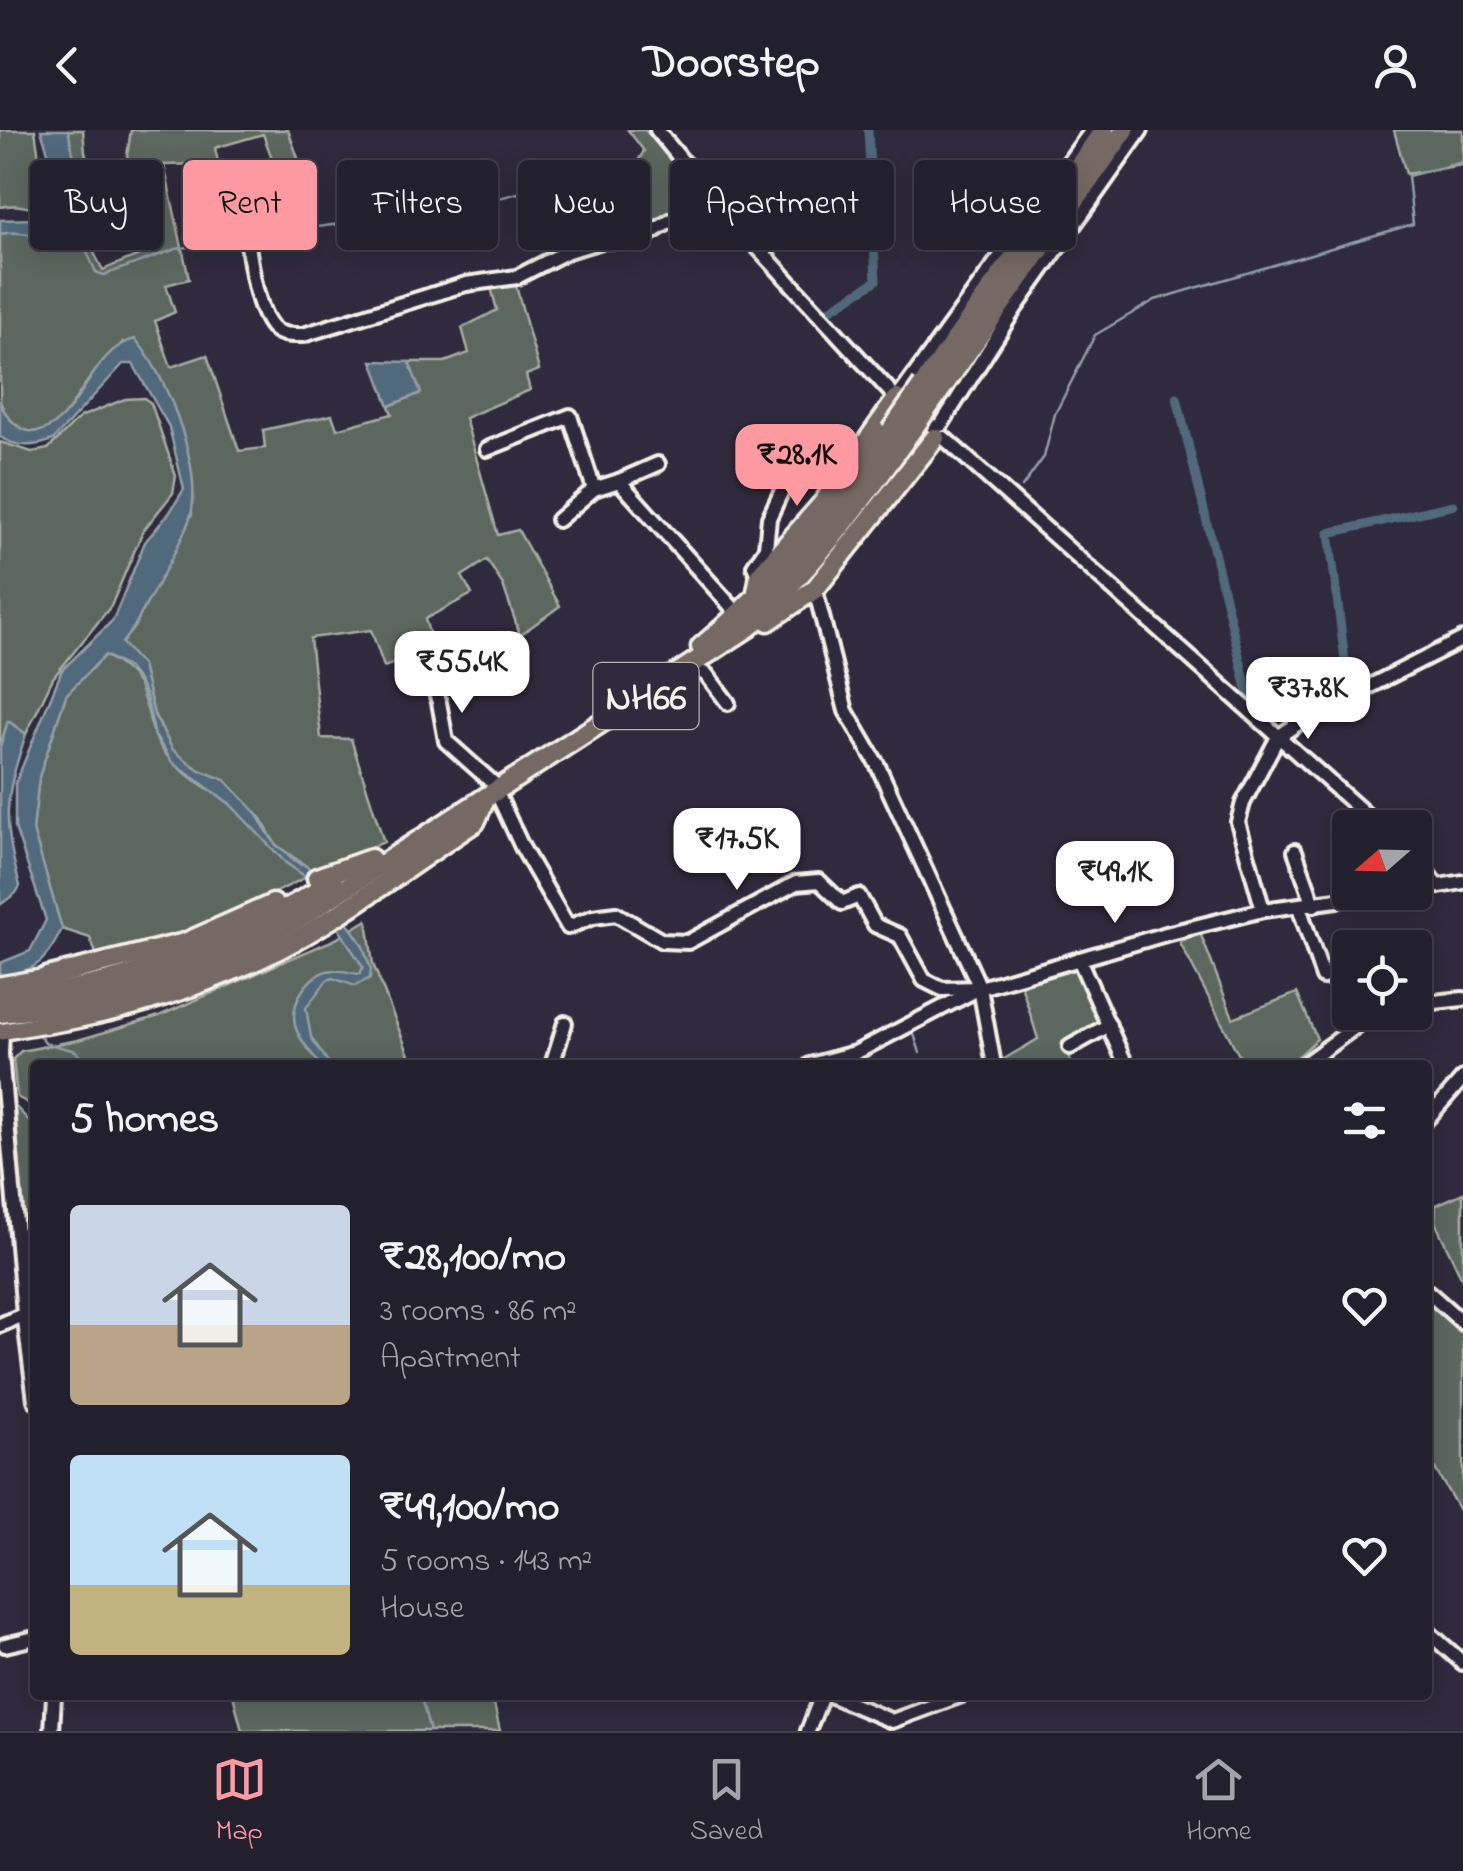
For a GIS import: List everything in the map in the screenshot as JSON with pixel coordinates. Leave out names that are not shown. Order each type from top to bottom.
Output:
[{"type":"highway","name":"NH66","points":[[0,998],[60,992],[134,974],[254,928],[492,791],[793,586],[848,522],[898,436],[1104,130]]},
{"type":"highway","name":"NH66","points":[[930,390],[1125,130]]},
{"type":"highway","points":[[756,597],[759,578],[824,502],[896,399]]},
{"type":"highway","points":[[744,621],[763,624],[815,589],[938,432]]},
{"type":"highway","name":"NH66","points":[[1,1026],[57,1008],[137,991],[262,940],[691,666],[744,621],[756,597],[898,436]]},
{"type":"highway","points":[[45,1024],[86,1018],[200,983],[256,960],[333,916],[475,822],[492,791]]},
{"type":"highway","points":[[47,977],[185,943],[257,913],[326,872],[371,859]]},
{"type":"main road","points":[[0,985],[47,977]]},
{"type":"main road","points":[[1,1026],[26,1028],[45,1024]]},
{"type":"street","points":[[657,130],[682,160]]},
{"type":"street","points":[[896,399],[1092,130]]},
{"type":"street","points":[[938,432],[1014,310],[1141,130]]},
{"type":"street","points":[[250,250],[260,302],[272,327],[284,335],[302,335],[466,284],[517,278],[568,252],[602,241],[641,239],[670,221]]},
{"type":"street","points":[[760,250],[896,399],[938,432],[1360,810]]},
{"type":"street","points":[[487,448],[570,416],[594,489]]},
{"type":"street","points":[[759,578],[754,566],[766,548],[769,518],[804,442]]},
{"type":"street","points":[[558,520],[594,489],[658,464]]},
{"type":"street","points":[[619,482],[744,621]]},
{"type":"street","points":[[815,589],[846,711],[878,764],[980,988],[993,1060]]},
{"type":"street","points":[[1263,910],[1238,822],[1243,803],[1278,737],[1302,720],[1463,639]]},
{"type":"street","points":[[424,658],[439,702],[446,741],[492,791],[568,928],[593,917],[616,914],[662,941],[688,942],[796,883],[819,881],[842,903],[859,896],[875,924],[900,936],[924,980],[942,989],[980,988]]},
{"type":"street","points":[[691,666],[707,675],[728,703]]},
{"type":"street","points":[[1294,851],[1314,906]]},
{"type":"street","points":[[1432,880],[1437,886]]},
{"type":"street","points":[[1432,887],[1462,886]]},
{"type":"street","points":[[829,1060],[855,1053],[980,988],[1263,910],[1332,903]]},
{"type":"street","points":[[1299,906],[1322,977]]},
{"type":"street","points":[[1079,960],[1124,1060]]},
{"type":"street","points":[[1432,1002],[1463,999]]},
{"type":"street","points":[[554,1060],[565,1023]]},
{"type":"street","points":[[0,1325],[30,1312],[1,1026]]},
{"type":"street","points":[[1070,1046],[1109,1026]]},
{"type":"street","points":[[1310,1060],[1351,1030]]},
{"type":"street","points":[[1432,1111],[1463,1078]]},
{"type":"street","points":[[1432,1296],[1463,1323]]},
{"type":"street","points":[[1432,1638],[1463,1663]]},
{"type":"street","points":[[5,1645],[30,1639]]},
{"type":"street","points":[[52,1731],[54,1700]]},
{"type":"street","points":[[808,1731],[824,1700]]},
{"type":"street","points":[[837,1700],[894,1726],[951,1700]]},
{"type":"green space","points":[[0,130],[35,130],[40,160],[30,160],[30,208],[0,207]]},
{"type":"green space","points":[[68,130],[83,130],[87,160],[72,160]]},
{"type":"green space","points":[[131,130],[288,130],[299,160],[273,160],[263,134],[215,148],[218,160],[183,160],[183,164],[164,165],[189,279],[166,285],[175,312],[155,321],[171,367],[207,355],[239,451],[265,448],[263,430],[332,415],[337,429],[392,414],[389,406],[420,393],[409,362],[445,362],[469,353],[462,328],[497,310],[490,284],[515,282],[539,370],[526,375],[530,390],[465,418],[498,535],[518,530],[560,606],[520,635],[503,585],[487,560],[462,576],[472,594],[425,619],[434,649],[384,667],[371,630],[310,638],[321,738],[351,739],[384,842],[313,871],[276,845],[261,819],[225,780],[199,770],[173,750],[154,714],[142,666],[121,643],[134,627],[192,514],[179,423],[123,342],[56,424],[38,432],[30,431],[9,418],[0,402],[0,234],[30,232],[30,250],[93,250],[103,270],[151,250],[163,250],[163,160],[128,160]]},
{"type":"green space","points":[[628,130],[645,130],[670,160],[670,215],[650,223],[650,160],[639,160],[644,151]]},
{"type":"green space","points":[[1394,130],[1463,130],[1463,165],[1406,174]]},
{"type":"green space","points":[[144,398],[151,403],[176,476],[173,493],[143,531],[111,606],[53,678],[26,734],[8,721],[0,747],[0,442],[32,452],[48,449],[80,417],[125,399]]},
{"type":"green space","points":[[104,655],[136,680],[153,732],[172,761],[234,807],[306,877],[191,935],[99,961],[90,938],[62,929],[33,830],[39,776],[66,695]]},
{"type":"green space","points":[[367,920],[373,964],[411,1060],[30,1060],[30,1104],[17,1097],[13,1059],[21,1051],[78,1040],[159,1016],[336,939]]},
{"type":"green space","points":[[1199,930],[1233,1018],[1297,993],[1317,1039],[1294,1060],[1241,1060],[1180,943]]},
{"type":"green space","points":[[1075,966],[1100,1026],[1063,1042],[1070,1060],[1002,1060],[1038,1039],[1020,981]]},
{"type":"green space","points":[[15,1106],[30,1122],[30,1216],[24,1217]]},
{"type":"green space","points":[[1463,1193],[1463,1281],[1435,1222],[1436,1205]]},
{"type":"green space","points":[[1432,1301],[1463,1326],[1463,1517],[1432,1464]]},
{"type":"green space","points":[[234,1700],[493,1700],[500,1731],[242,1731]]},
{"type":"water","points":[[41,130],[68,130],[75,160],[51,160]]},
{"type":"water","points":[[30,219],[30,234],[0,234],[0,220]]},
{"type":"water","points":[[135,339],[159,374],[186,444],[193,490],[192,510],[183,535],[122,643],[142,666],[154,715],[173,750],[199,770],[225,780],[253,809],[276,845],[313,871],[362,944],[371,969],[370,978],[355,986],[333,978],[327,980],[306,1008],[311,1037],[327,1060],[316,1060],[299,1035],[294,1023],[296,1004],[305,987],[319,974],[335,970],[360,974],[363,967],[306,877],[286,863],[229,803],[172,762],[155,736],[139,682],[128,668],[105,655],[66,695],[39,777],[33,830],[62,929],[51,950],[38,963],[23,972],[0,977],[0,963],[30,951],[46,920],[15,828],[15,784],[62,670],[113,620],[145,542],[184,489],[169,427],[133,364],[123,364],[53,440],[46,442],[19,445],[0,437],[0,402],[9,418],[21,428],[45,429],[65,414],[100,364],[121,345]]},
{"type":"water","points":[[372,361],[409,362],[421,393],[389,406]]},
{"type":"water","points":[[8,721],[26,734],[8,809],[10,843],[20,886],[0,905],[0,747]]},
{"type":"waterway","points":[[828,311],[876,281],[868,130]]},
{"type":"waterway","points":[[1022,487],[1044,457],[1055,414],[1095,335],[1155,300],[1413,224],[1408,176],[1463,162]]},
{"type":"waterway","points":[[317,227],[465,207],[518,193]]},
{"type":"waterway","points":[[86,250],[96,272],[104,275],[183,248]]},
{"type":"waterway","points":[[1177,398],[1249,697],[1273,708]]},
{"type":"waterway","points":[[1285,714],[1348,685],[1329,533],[1454,505]]},
{"type":"waterway","points":[[136,677],[148,712]]},
{"type":"waterway","points":[[156,738],[166,752]]},
{"type":"waterway","points":[[288,855],[301,865]]},
{"type":"waterway","points":[[36,1031],[45,1043],[76,1051],[81,1060]]},
{"type":"waterway","points":[[913,1031],[920,1053]]},
{"type":"waterway","points":[[421,1700],[430,1731]]}]
